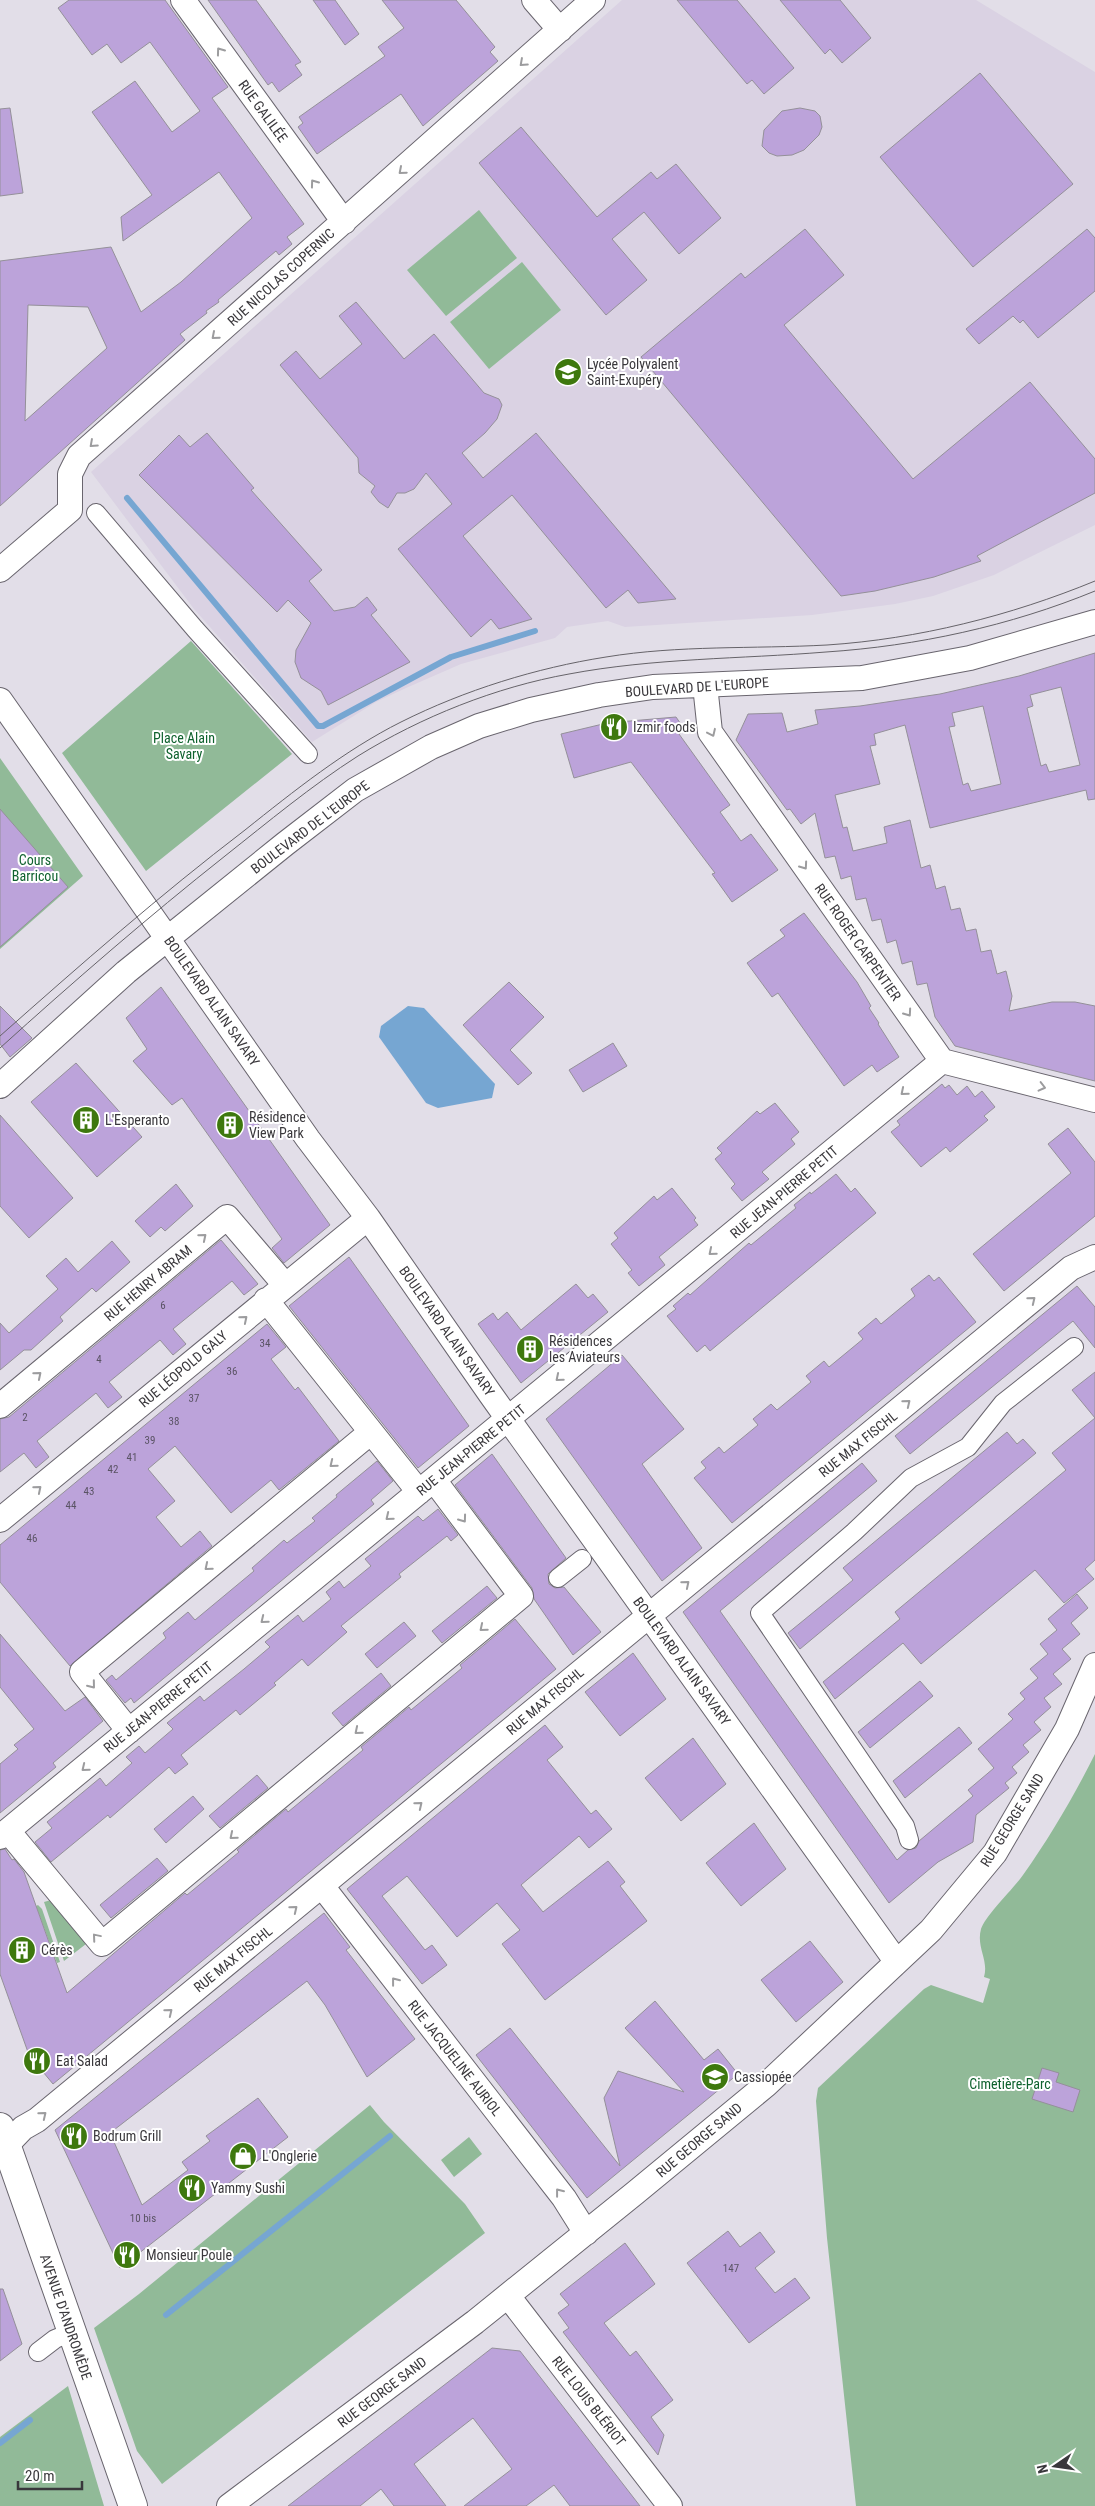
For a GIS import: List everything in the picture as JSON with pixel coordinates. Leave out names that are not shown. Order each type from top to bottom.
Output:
[{"type":"street","name":"RUE GALILÉE","points":[[183,0],[344,222]]},
{"type":"street","points":[[534,0],[560,30]]},
{"type":"street","name":"RUE NICOLAS COPERNIC","points":[[0,570],[70,510],[70,474],[79,456],[593,0]]},
{"type":"street","points":[[96,513],[194,629],[308,754]]},
{"type":"street","name":"BOULEVARD DE L'EUROPE","points":[[0,1086],[168,938],[354,790],[431,747],[479,726],[530,710],[653,687],[862,678],[970,658],[1095,622]]},
{"type":"street","name":"RUE ROGER CARPENTIER","points":[[705,685],[710,732],[942,1061]]},
{"type":"street","name":"BOULEVARD ALAIN SAVARY","points":[[0,700],[308,1139],[368,1218],[509,1420],[896,1961]]},
{"type":"street","points":[[942,1061],[1095,1100]]},
{"type":"street","name":"RUE JEAN-PIERRE PETIT","points":[[4,1834],[509,1420],[942,1061]]},
{"type":"street","name":"RUE HENRY ABRAM","points":[[0,1406],[227,1217],[285,1285]]},
{"type":"street","name":"RUE LÉOPOLD GALY","points":[[0,1520],[368,1218]]},
{"type":"street","name":"RUE MAX FISCHL","points":[[2,2142],[37,2120],[1071,1268],[1095,1257]]},
{"type":"street","points":[[4,1834],[102,1944],[520,1596],[427,1486],[371,1432],[266,1300]]},
{"type":"street","points":[[909,1840],[905,1826],[760,1613],[854,1532],[911,1478],[968,1446],[1003,1403],[1074,1347]]},
{"type":"street","points":[[129,1731],[82,1672],[371,1432]]},
{"type":"street","points":[[558,1578],[582,1559]]},
{"type":"street","name":"RUE GEORGE SAND","points":[[230,2506],[508,2296],[586,2233],[766,2085],[931,1930],[994,1853],[1067,1729],[1095,1665]]},
{"type":"street","name":"RUE JACQUELINE AURIOL","points":[[322,1886],[564,2198],[586,2233]]},
{"type":"street","name":"AVENUE D'ANDROMÈDE","points":[[2,2142],[72,2332],[133,2506]]},
{"type":"street","name":"RUE LOUIS BLÉRIOT","points":[[508,2296],[670,2506]]},
{"type":"street","points":[[38,2352],[55,2339],[72,2332]]},
{"type":"shaded area","points":[[622,0],[976,0],[1095,72],[1095,525],[994,575],[933,596],[895,604],[812,615],[625,627],[608,621],[567,627],[555,638],[461,664],[406,688],[376,702],[312,742],[194,609],[91,472]]},
{"type":"green space","points":[[479,210],[517,258],[446,316],[407,270]]},
{"type":"green space","points":[[522,262],[561,310],[489,369],[450,322]]},
{"type":"green space","name":"Place Alain Savary","points":[[191,641],[292,754],[146,871],[62,753]]},
{"type":"green space","name":"Cours Barricou","points":[[0,758],[83,876],[0,949]]},
{"type":"green space","name":"Cimetière-Parc","points":[[1095,1754],[1095,2506],[856,2506],[827,2238],[816,2101],[818,2088],[924,1989],[931,1985],[983,2003],[990,1979],[984,1977],[985,1965],[980,1942],[981,1929],[988,1917],[1023,1875],[1043,1846]]},
{"type":"green space","points":[[51,1900],[86,1944],[64,1961],[44,1902]]},
{"type":"green space","points":[[38,1905],[42,1909],[60,1962],[57,1963],[36,1906]]},
{"type":"green space","points":[[370,2105],[384,2122],[465,2204],[485,2233],[162,2484],[137,2451],[94,2328],[139,2294]]},
{"type":"green space","points":[[469,2137],[482,2154],[454,2177],[441,2160]]},
{"type":"green space","points":[[68,2386],[104,2506],[0,2506],[0,2437]]},
{"type":"water","points":[[408,1006],[424,1008],[495,1084],[492,1098],[438,1108],[426,1103],[379,1037],[381,1026]]},
{"type":"building","points":[[69,0],[165,0],[228,87],[212,98],[304,224],[287,237],[292,244],[279,255],[276,251],[218,300],[219,302],[206,311],[207,313],[180,334],[185,340],[0,506],[0,261],[111,247],[141,312],[181,282],[252,218],[219,172],[123,241],[121,217],[152,195],[92,112],[135,81],[172,132],[200,111],[150,42],[121,63],[107,44],[92,55],[58,8]],"holes":[[[28,305],[88,307],[107,348],[25,421]]]},
{"type":"building","points":[[208,0],[256,0],[301,62],[295,65],[302,75],[279,92],[272,82],[268,85]]},
{"type":"building","points":[[313,0],[335,0],[359,34],[345,45]]},
{"type":"building","points":[[382,0],[456,0],[495,47],[490,52],[498,61],[423,126],[401,94],[317,154],[298,127],[303,123],[299,117],[385,56],[378,47],[404,28]]},
{"type":"building","points":[[677,0],[737,0],[794,68],[764,94],[752,80],[747,84]]},
{"type":"building","points":[[780,0],[840,0],[871,38],[842,63],[830,49],[825,54]]},
{"type":"building","points":[[980,73],[1073,184],[973,267],[880,157]]},
{"type":"building","points":[[10,108],[23,193],[0,196],[0,109]]},
{"type":"building","points":[[800,108],[815,111],[820,116],[822,127],[819,135],[804,150],[792,155],[777,156],[769,153],[762,146],[764,130],[782,111]]},
{"type":"building","points":[[521,127],[597,217],[651,172],[657,179],[676,164],[721,218],[679,254],[644,212],[612,239],[647,280],[606,315],[479,163]]},
{"type":"building","points":[[805,229],[844,275],[784,325],[913,479],[1030,382],[1095,459],[1095,493],[977,556],[981,561],[934,577],[875,591],[841,596],[641,357],[741,273],[745,278]]},
{"type":"building","points":[[1087,229],[1095,238],[1095,291],[1038,338],[1023,320],[1020,323],[1013,316],[979,344],[966,329]]},
{"type":"building","points":[[356,302],[404,359],[434,334],[484,393],[499,399],[502,405],[497,419],[485,433],[462,453],[483,478],[536,433],[676,599],[638,603],[628,590],[606,608],[512,495],[463,536],[532,619],[499,629],[491,619],[471,637],[398,549],[452,504],[426,473],[414,489],[405,493],[397,493],[388,508],[379,502],[371,492],[375,486],[359,473],[358,458],[280,365],[296,351],[320,379],[362,344],[339,316]]},
{"type":"building","points":[[207,433],[254,488],[251,490],[322,570],[309,581],[334,611],[355,607],[367,597],[377,610],[371,615],[410,662],[328,705],[321,691],[301,678],[295,662],[296,650],[311,623],[288,600],[277,612],[139,475],[179,435],[190,447]]},
{"type":"building","points":[[1095,653],[1095,799],[1088,800],[1086,790],[930,828],[905,725],[874,734],[876,745],[870,746],[880,784],[835,795],[843,828],[847,827],[853,851],[887,843],[884,827],[910,820],[921,868],[930,865],[936,889],[945,886],[951,910],[960,908],[966,931],[976,929],[981,952],[991,950],[997,974],[1006,971],[1012,996],[1009,1011],[1052,1002],[1075,1002],[1095,1006],[1095,1081],[955,1046],[935,1017],[927,983],[917,985],[912,961],[902,964],[896,940],[887,943],[881,919],[872,921],[866,898],[856,900],[851,876],[841,879],[835,856],[825,858],[815,813],[801,824],[790,809],[787,810],[736,740],[748,714],[782,713],[787,732],[818,724],[815,710],[860,706],[940,694],[1019,676]],"holes":[[[1061,687],[1080,765],[1049,772],[1046,764],[1041,766],[1027,708],[1033,706],[1030,695]],[[983,706],[1001,784],[971,791],[968,783],[963,785],[949,727],[955,726],[952,713]]]},
{"type":"building","points":[[676,717],[685,730],[679,734],[730,805],[720,812],[741,841],[751,834],[778,870],[732,902],[712,874],[715,873],[631,762],[574,778],[561,734],[607,723]]},
{"type":"building","points":[[0,809],[68,887],[0,947]]},
{"type":"building","points":[[804,913],[857,982],[871,1006],[869,1008],[899,1057],[877,1072],[872,1065],[844,1086],[778,993],[772,997],[747,963],[785,936],[780,930]]},
{"type":"building","points":[[509,982],[544,1017],[510,1050],[532,1073],[518,1085],[463,1025]]},
{"type":"building","name":"Résidence View Park","points":[[161,987],[330,1225],[284,1263],[272,1248],[282,1239],[182,1098],[172,1105],[133,1061],[147,1049],[126,1018]]},
{"type":"building","points":[[0,1006],[32,1038],[10,1057],[0,1044]]},
{"type":"building","points":[[613,1043],[627,1066],[583,1092],[569,1070]]},
{"type":"building","name":"L'Esperanto","points":[[76,1063],[142,1137],[97,1177],[31,1102]]},
{"type":"building","points":[[942,1084],[945,1088],[949,1085],[957,1095],[967,1086],[975,1097],[982,1091],[995,1107],[984,1116],[988,1120],[950,1152],[946,1147],[921,1167],[891,1132],[900,1125],[897,1121]]},
{"type":"building","points":[[775,1103],[799,1132],[791,1139],[795,1144],[762,1172],[769,1179],[742,1201],[731,1188],[735,1184],[715,1159],[722,1153],[717,1148],[757,1111],[760,1114]]},
{"type":"building","points":[[0,1115],[73,1198],[29,1238],[0,1206]]},
{"type":"building","points":[[1068,1128],[1095,1162],[1095,1216],[1004,1291],[973,1254],[1071,1173],[1048,1144]]},
{"type":"building","points":[[836,1174],[851,1192],[855,1188],[876,1213],[710,1351],[705,1345],[697,1352],[667,1316],[676,1309],[673,1306],[688,1293],[690,1295],[749,1243],[751,1245],[796,1208],[794,1205],[810,1192],[811,1194]]},
{"type":"building","points":[[176,1184],[193,1206],[165,1231],[161,1227],[150,1237],[135,1221]]},
{"type":"building","points":[[672,1188],[696,1218],[694,1220],[698,1225],[659,1257],[665,1265],[639,1286],[628,1273],[632,1270],[611,1244],[618,1238],[614,1233],[654,1196],[657,1200]]},
{"type":"building","points":[[221,1240],[258,1284],[244,1295],[232,1281],[173,1329],[186,1344],[173,1355],[160,1340],[109,1382],[122,1397],[108,1408],[96,1393],[37,1441],[49,1457],[36,1468],[24,1453],[0,1472],[0,1419],[9,1417]]},
{"type":"building","points":[[112,1241],[130,1262],[96,1292],[92,1288],[60,1317],[63,1321],[31,1350],[24,1350],[0,1370],[0,1323],[9,1333],[58,1289],[46,1276],[66,1258],[78,1272]]},
{"type":"building","points":[[349,1257],[469,1426],[418,1468],[289,1306]]},
{"type":"building","points":[[929,1275],[934,1281],[939,1277],[976,1322],[732,1523],[694,1478],[706,1468],[701,1462],[719,1447],[724,1453],[758,1425],[753,1419],[771,1404],[777,1410],[811,1382],[806,1376],[824,1361],[829,1367],[863,1339],[858,1333],[876,1318],[881,1324],[915,1296],[911,1289]]},
{"type":"building","name":"Résidences les Aviateurs","points":[[576,1284],[588,1298],[593,1294],[608,1312],[521,1383],[478,1324],[493,1313],[498,1320],[507,1312],[521,1330]]},
{"type":"building","points":[[1077,1286],[1095,1307],[1095,1348],[1073,1321],[910,1454],[895,1436]]},
{"type":"building","points":[[267,1324],[286,1347],[271,1359],[295,1390],[298,1387],[339,1441],[279,1490],[271,1480],[231,1513],[175,1446],[148,1469],[175,1501],[156,1517],[181,1547],[200,1531],[212,1546],[70,1666],[0,1582],[0,1545]]},
{"type":"building","points":[[622,1355],[684,1429],[642,1464],[702,1548],[662,1581],[546,1419]]},
{"type":"building","points":[[1095,1372],[1095,1418],[1072,1390]]},
{"type":"building","points":[[1095,1418],[1095,1560],[1085,1569],[1094,1579],[1064,1603],[1035,1570],[921,1664],[903,1643],[835,1699],[823,1682],[900,1619],[895,1612],[1066,1470],[1052,1453]]},
{"type":"building","points":[[1007,1432],[1017,1444],[1023,1439],[1036,1453],[800,1649],[788,1633],[853,1580],[843,1568]]},
{"type":"building","points":[[492,1454],[566,1558],[548,1574],[549,1584],[555,1588],[564,1587],[601,1632],[573,1655],[534,1599],[532,1588],[455,1485]]},
{"type":"building","points":[[377,1461],[393,1481],[371,1500],[374,1504],[134,1703],[131,1698],[125,1703],[106,1680],[112,1675],[116,1680],[166,1638],[163,1633],[188,1612],[195,1620],[254,1571],[252,1568],[284,1540],[287,1543],[315,1521],[312,1518]]},
{"type":"building","points":[[862,1463],[877,1481],[720,1611],[897,1860],[908,1850],[916,1848],[919,1841],[973,1796],[968,1790],[994,1768],[978,1749],[1013,1719],[1008,1714],[1025,1699],[1020,1693],[1038,1678],[1030,1669],[1048,1654],[1040,1644],[1057,1630],[1048,1619],[1077,1594],[1088,1608],[1071,1623],[1080,1634],[1062,1649],[1071,1659],[1053,1674],[1062,1684],[1044,1698],[1051,1707],[1034,1722],[1041,1730],[1023,1745],[1029,1752],[1012,1767],[1017,1773],[1005,1783],[1009,1788],[976,1815],[973,1842],[938,1862],[889,1903],[683,1612]]},
{"type":"building","points":[[438,1509],[458,1535],[451,1541],[447,1536],[399,1574],[401,1577],[341,1626],[347,1632],[308,1666],[302,1659],[274,1683],[276,1685],[240,1715],[236,1710],[181,1755],[188,1764],[175,1774],[169,1767],[110,1818],[108,1815],[51,1862],[35,1842],[52,1828],[47,1822],[100,1778],[106,1786],[132,1763],[126,1757],[139,1746],[145,1753],[173,1729],[167,1723],[200,1696],[204,1701],[244,1669],[270,1647],[265,1642],[298,1615],[303,1622],[331,1599],[326,1592],[339,1581],[344,1588],[371,1566],[365,1559],[418,1516],[423,1521]]},
{"type":"building","points":[[487,1586],[497,1598],[442,1643],[432,1631]]},
{"type":"building","points":[[515,1619],[556,1669],[53,2084],[29,2055],[0,1974],[0,1850],[5,1849],[12,1860],[14,1859],[24,1872],[67,1993],[185,1893],[187,1895],[239,1852],[237,1850],[286,1809],[288,1812],[363,1750],[361,1747],[409,1707],[411,1710],[462,1668],[460,1665]]},
{"type":"building","points":[[404,1622],[416,1636],[377,1668],[365,1654]]},
{"type":"building","points":[[0,1634],[65,1711],[85,1697],[103,1721],[53,1763],[56,1767],[0,1813],[0,1764],[18,1749],[14,1745],[34,1729],[0,1687]]},
{"type":"building","points":[[633,1653],[666,1699],[620,1736],[585,1692]]},
{"type":"building","points":[[381,1673],[391,1686],[343,1726],[332,1713]]},
{"type":"building","points":[[920,1681],[933,1696],[870,1748],[858,1732]]},
{"type":"building","points":[[545,1725],[563,1747],[547,1760],[591,1814],[596,1810],[612,1829],[589,1848],[579,1836],[521,1885],[543,1912],[608,1861],[625,1882],[620,1886],[647,1921],[545,2000],[502,1944],[520,1930],[497,1903],[457,1937],[407,1876],[382,1896],[425,1950],[432,1945],[447,1965],[422,1984],[347,1889]]},
{"type":"building","points":[[959,1727],[972,1743],[905,1798],[893,1781]]},
{"type":"building","points":[[693,1738],[726,1784],[681,1821],[645,1778]]},
{"type":"building","points":[[257,1775],[268,1788],[220,1828],[209,1816]]},
{"type":"building","points":[[193,1796],[204,1809],[166,1843],[154,1829]]},
{"type":"building","points":[[754,1823],[786,1869],[741,1906],[706,1863]]},
{"type":"building","points":[[157,1858],[168,1871],[111,1918],[100,1905]]},
{"type":"building","points":[[324,1913],[350,1947],[346,1950],[415,2039],[367,2077],[325,2005],[307,1981],[110,2133],[142,2205],[188,2170],[182,2162],[210,2141],[206,2136],[258,2098],[288,2137],[120,2268],[55,2130]]},
{"type":"building","points":[[810,1941],[843,1982],[796,2022],[761,1980]]},
{"type":"building","points":[[655,2001],[704,2060],[718,2049],[738,2074],[587,2198],[476,2055],[510,2028],[620,2166],[604,2098],[618,2071],[684,2092],[625,2028]]},
{"type":"building","points":[[1042,2068],[1059,2073],[1056,2082],[1080,2090],[1073,2112],[1032,2099]]},
{"type":"building","points":[[728,2231],[740,2247],[760,2232],[775,2252],[755,2268],[775,2293],[795,2278],[810,2298],[749,2343],[687,2263]]},
{"type":"building","points":[[625,2243],[655,2284],[604,2323],[630,2356],[636,2351],[673,2400],[651,2417],[664,2435],[658,2455],[563,2332],[569,2328],[558,2313],[569,2305],[560,2294]]},
{"type":"building","points":[[0,2289],[3,2289],[22,2344],[0,2361]]},
{"type":"building","points":[[492,2348],[520,2351],[640,2506],[570,2506],[554,2485],[526,2506],[464,2506],[512,2469],[473,2418],[414,2464],[446,2506],[394,2506],[381,2489],[360,2506],[288,2506]]},
{"type":"waterway","points":[[127,498],[318,726],[323,726],[451,657],[535,631]]},
{"type":"waterway","points":[[166,2315],[390,2136]]},
{"type":"waterway","points":[[0,2443],[30,2420]]},
{"type":"tram line","points":[[0,1036],[151,905],[301,786],[360,745],[425,710],[476,690],[553,667],[633,653],[688,649],[827,645],[895,637],[963,624],[997,615],[1063,594],[1095,581]]},
{"type":"tram line","points":[[0,1048],[139,926],[274,817],[358,756],[433,716],[487,695],[514,687],[569,674],[601,669],[665,662],[860,649],[929,639],[997,624],[1095,591]]},
{"type":"place","name":"Lycée Polyvalent Saint-Exupéry","points":[[568,372]]},
{"type":"place","name":"Izmir foods","points":[[614,727]]},
{"type":"place","name":"L'Esperanto","points":[[86,1120]]},
{"type":"place","name":"Résidence View Park","points":[[230,1125]]},
{"type":"place","name":"Résidences les Aviateurs","points":[[530,1349]]},
{"type":"place","name":"Cérès","points":[[22,1950]]},
{"type":"place","name":"Eat Salad","points":[[37,2061]]},
{"type":"place","name":"Cassiopée","points":[[715,2077]]},
{"type":"place","name":"Bodrum Grill","points":[[74,2136]]},
{"type":"place","name":"L'Onglerie","points":[[243,2156]]},
{"type":"place","name":"Yammy Sushi","points":[[192,2188]]},
{"type":"place","name":"Monsieur Poule","points":[[127,2255]]}]
